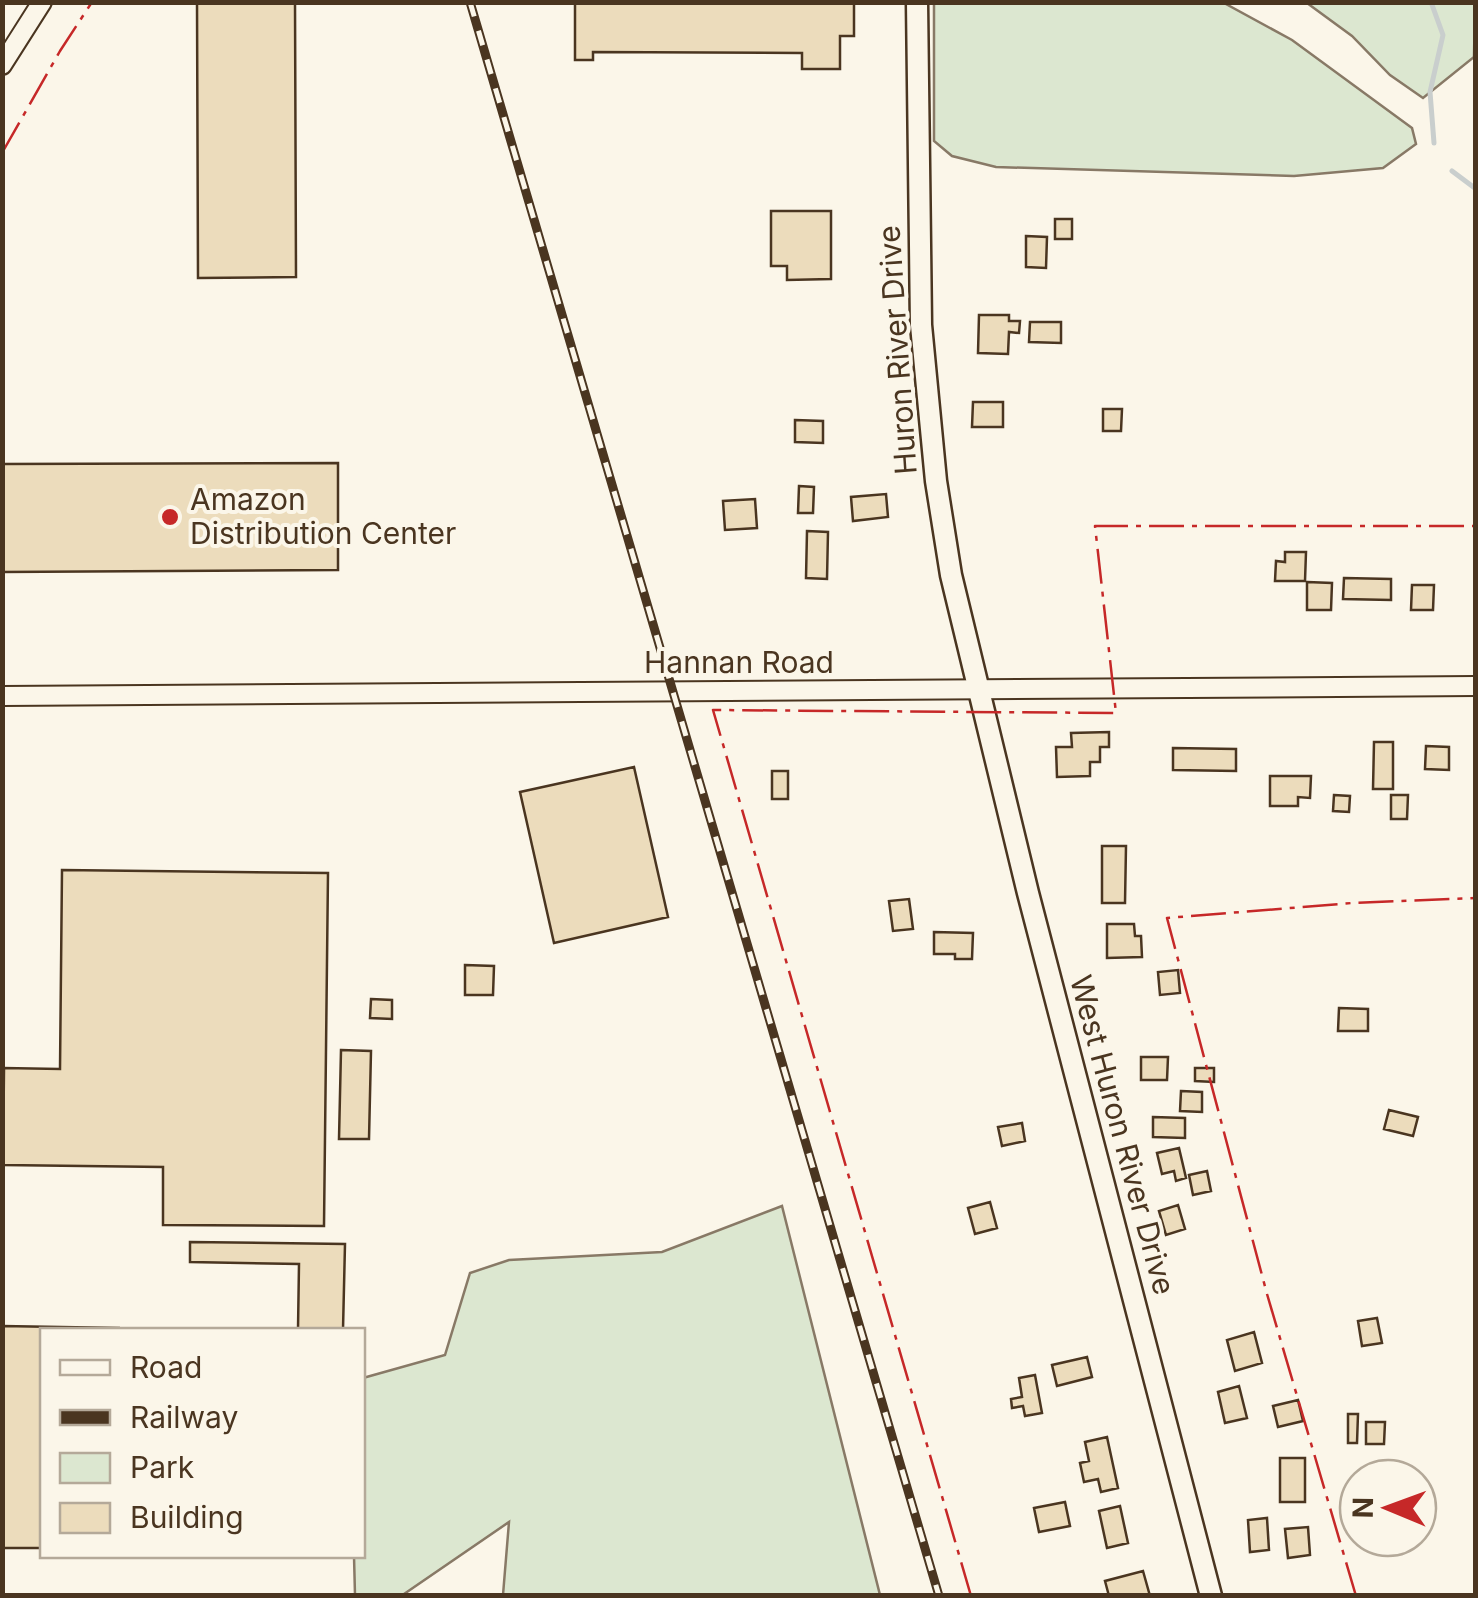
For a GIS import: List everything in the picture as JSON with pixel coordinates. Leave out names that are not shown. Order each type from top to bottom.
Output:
[{"type":"main road","name":"Huron River Drive","points":[[917,2],[918,242],[929,420],[952,575],[977,689]]},
{"type":"main road","name":"West Huron River Drive","points":[[977,689],[1211,1596]]},
{"type":"street","points":[[2,65],[42,2]]},
{"type":"street","name":"Hannan Road","points":[[2,696],[1476,686]]},
{"type":"green space","points":[[934,3],[1224,3],[1292,40],[1412,128],[1416,144],[1383,168],[1294,176],[996,167],[952,156],[934,141]]},
{"type":"green space","points":[[1307,3],[1475,3],[1474,57],[1423,98],[1390,75],[1352,36]]},
{"type":"green space","points":[[782,1206],[880,1595],[503,1595],[509,1522],[404,1594],[355,1595],[354,1558],[365,1558],[365,1377],[445,1355],[470,1273],[509,1260],[662,1252]]},
{"type":"building","points":[[197,2],[295,2],[296,277],[198,278]]},
{"type":"building","points":[[575,2],[854,2],[854,36],[840,36],[840,69],[802,69],[802,53],[593,52],[593,60],[575,60]]},
{"type":"building","points":[[771,211],[831,211],[831,279],[787,280],[787,266],[771,266]]},
{"type":"building","points":[[1055,219],[1072,219],[1072,239],[1055,239]]},
{"type":"building","points":[[1026,236],[1047,237],[1046,268],[1026,267]]},
{"type":"building","points":[[979,315],[1009,315],[1009,321],[1020,321],[1019,333],[1009,332],[1008,354],[978,353]]},
{"type":"building","points":[[1030,322],[1061,322],[1061,343],[1029,342]]},
{"type":"building","points":[[973,402],[1003,402],[1003,427],[972,427]]},
{"type":"building","points":[[1103,409],[1122,409],[1121,431],[1103,431]]},
{"type":"building","points":[[795,420],[823,421],[823,443],[795,442]]},
{"type":"building","name":"Amazon Distribution Center","points":[[338,463],[338,570],[2,572],[2,464]]},
{"type":"building","points":[[799,486],[814,487],[813,513],[798,513]]},
{"type":"building","points":[[886,494],[888,517],[853,521],[851,497]]},
{"type":"building","points":[[755,499],[757,528],[725,530],[723,501]]},
{"type":"building","points":[[807,531],[828,532],[827,579],[806,578]]},
{"type":"building","points":[[1285,552],[1306,552],[1305,581],[1275,581],[1276,561],[1285,562]]},
{"type":"building","points":[[1344,578],[1391,579],[1391,600],[1343,599]]},
{"type":"building","points":[[1307,582],[1332,583],[1331,610],[1307,610]]},
{"type":"building","points":[[1412,585],[1434,585],[1433,610],[1411,610]]},
{"type":"building","points":[[1109,732],[1109,747],[1100,747],[1100,762],[1090,762],[1090,776],[1057,777],[1056,747],[1072,747],[1071,733]]},
{"type":"building","points":[[1374,742],[1393,742],[1393,789],[1373,789]]},
{"type":"building","points":[[1426,746],[1449,747],[1449,770],[1425,769]]},
{"type":"building","points":[[1173,748],[1236,749],[1236,771],[1173,770]]},
{"type":"building","points":[[634,767],[668,917],[554,943],[520,792]]},
{"type":"building","points":[[772,771],[788,771],[788,799],[772,799]]},
{"type":"building","points":[[1270,776],[1311,776],[1310,798],[1298,797],[1298,806],[1270,806]]},
{"type":"building","points":[[1334,795],[1350,796],[1349,812],[1333,811]]},
{"type":"building","points":[[1391,795],[1408,795],[1407,819],[1391,819]]},
{"type":"building","points":[[1102,846],[1126,846],[1125,903],[1102,903]]},
{"type":"building","points":[[62,870],[328,873],[324,1226],[163,1225],[163,1167],[3,1165],[4,1068],[60,1069]]},
{"type":"building","points":[[909,899],[913,929],[893,931],[889,901]]},
{"type":"building","points":[[1107,924],[1134,924],[1135,936],[1141,936],[1142,957],[1107,958]]},
{"type":"building","points":[[934,932],[973,933],[972,959],[934,954]]},
{"type":"building","points":[[465,965],[494,966],[493,995],[465,995]]},
{"type":"building","points":[[1178,970],[1180,993],[1160,995],[1158,972]]},
{"type":"building","points":[[371,999],[392,1000],[392,1019],[370,1018]]},
{"type":"building","points":[[1339,1008],[1368,1009],[1368,1031],[1338,1031]]},
{"type":"building","points":[[341,1050],[371,1051],[369,1139],[339,1139]]},
{"type":"building","points":[[1141,1057],[1168,1057],[1167,1080],[1141,1080]]},
{"type":"building","points":[[1195,1068],[1214,1068],[1214,1082],[1195,1081]]},
{"type":"building","points":[[1181,1091],[1202,1092],[1202,1112],[1180,1111]]},
{"type":"building","points":[[1389,1110],[1418,1117],[1413,1136],[1384,1129]]},
{"type":"building","points":[[1153,1117],[1185,1118],[1185,1138],[1153,1137]]},
{"type":"building","points":[[1022,1123],[1025,1141],[1002,1146],[998,1127]]},
{"type":"building","points":[[1179,1148],[1186,1178],[1176,1181],[1174,1171],[1162,1174],[1157,1153]]},
{"type":"building","points":[[1207,1171],[1211,1191],[1193,1195],[1189,1175]]},
{"type":"building","points":[[990,1202],[997,1228],[975,1234],[968,1208]]},
{"type":"building","points":[[1178,1205],[1185,1229],[1166,1235],[1159,1211]]},
{"type":"building","points":[[190,1242],[345,1244],[343,1328],[298,1328],[299,1264],[190,1262]]},
{"type":"building","points":[[1377,1318],[1382,1343],[1362,1346],[1358,1321]]},
{"type":"building","points":[[2,1326],[120,1328],[40,1328],[40,1548],[2,1548]]},
{"type":"building","points":[[1254,1332],[1262,1363],[1235,1371],[1227,1340]]},
{"type":"building","points":[[1087,1357],[1092,1377],[1057,1386],[1052,1365]]},
{"type":"building","points":[[1035,1375],[1042,1413],[1025,1416],[1023,1406],[1012,1408],[1011,1399],[1022,1397],[1019,1378]]},
{"type":"building","points":[[1239,1386],[1247,1418],[1225,1423],[1218,1392]]},
{"type":"building","points":[[1298,1400],[1303,1421],[1278,1427],[1273,1406]]},
{"type":"building","points":[[1348,1414],[1358,1414],[1357,1443],[1348,1443]]},
{"type":"building","points":[[1366,1422],[1385,1422],[1384,1444],[1366,1444]]},
{"type":"building","points":[[1107,1437],[1118,1488],[1101,1492],[1098,1479],[1084,1482],[1080,1463],[1089,1461],[1085,1442]]},
{"type":"building","points":[[1280,1458],[1305,1458],[1305,1502],[1280,1502]]},
{"type":"building","points":[[1065,1502],[1070,1526],[1039,1532],[1034,1508]]},
{"type":"building","points":[[1120,1506],[1128,1543],[1107,1548],[1099,1511]]},
{"type":"building","points":[[1267,1518],[1269,1550],[1250,1552],[1248,1520]]},
{"type":"building","points":[[1308,1527],[1310,1555],[1288,1558],[1285,1529]]},
{"type":"building","points":[[1143,1571],[1150,1596],[1109,1596],[1105,1581]]},
{"type":"waterway","points":[[1431,2],[1443,35],[1430,92],[1434,143]]},
{"type":"waterway","points":[[1452,171],[1476,189]]},
{"type":"railway","points":[[470,2],[939,1596]]},
{"type":"power","points":[[2,153],[92,2]]},
{"type":"power","points":[[971,1596],[713,710],[1116,713],[1095,526],[1476,526]]},
{"type":"power","points":[[1356,1596],[1267,1294],[1167,918],[1352,903],[1476,898]]},
{"type":"place","name":"Amazon Distribution Center","points":[[170,517]]}]
